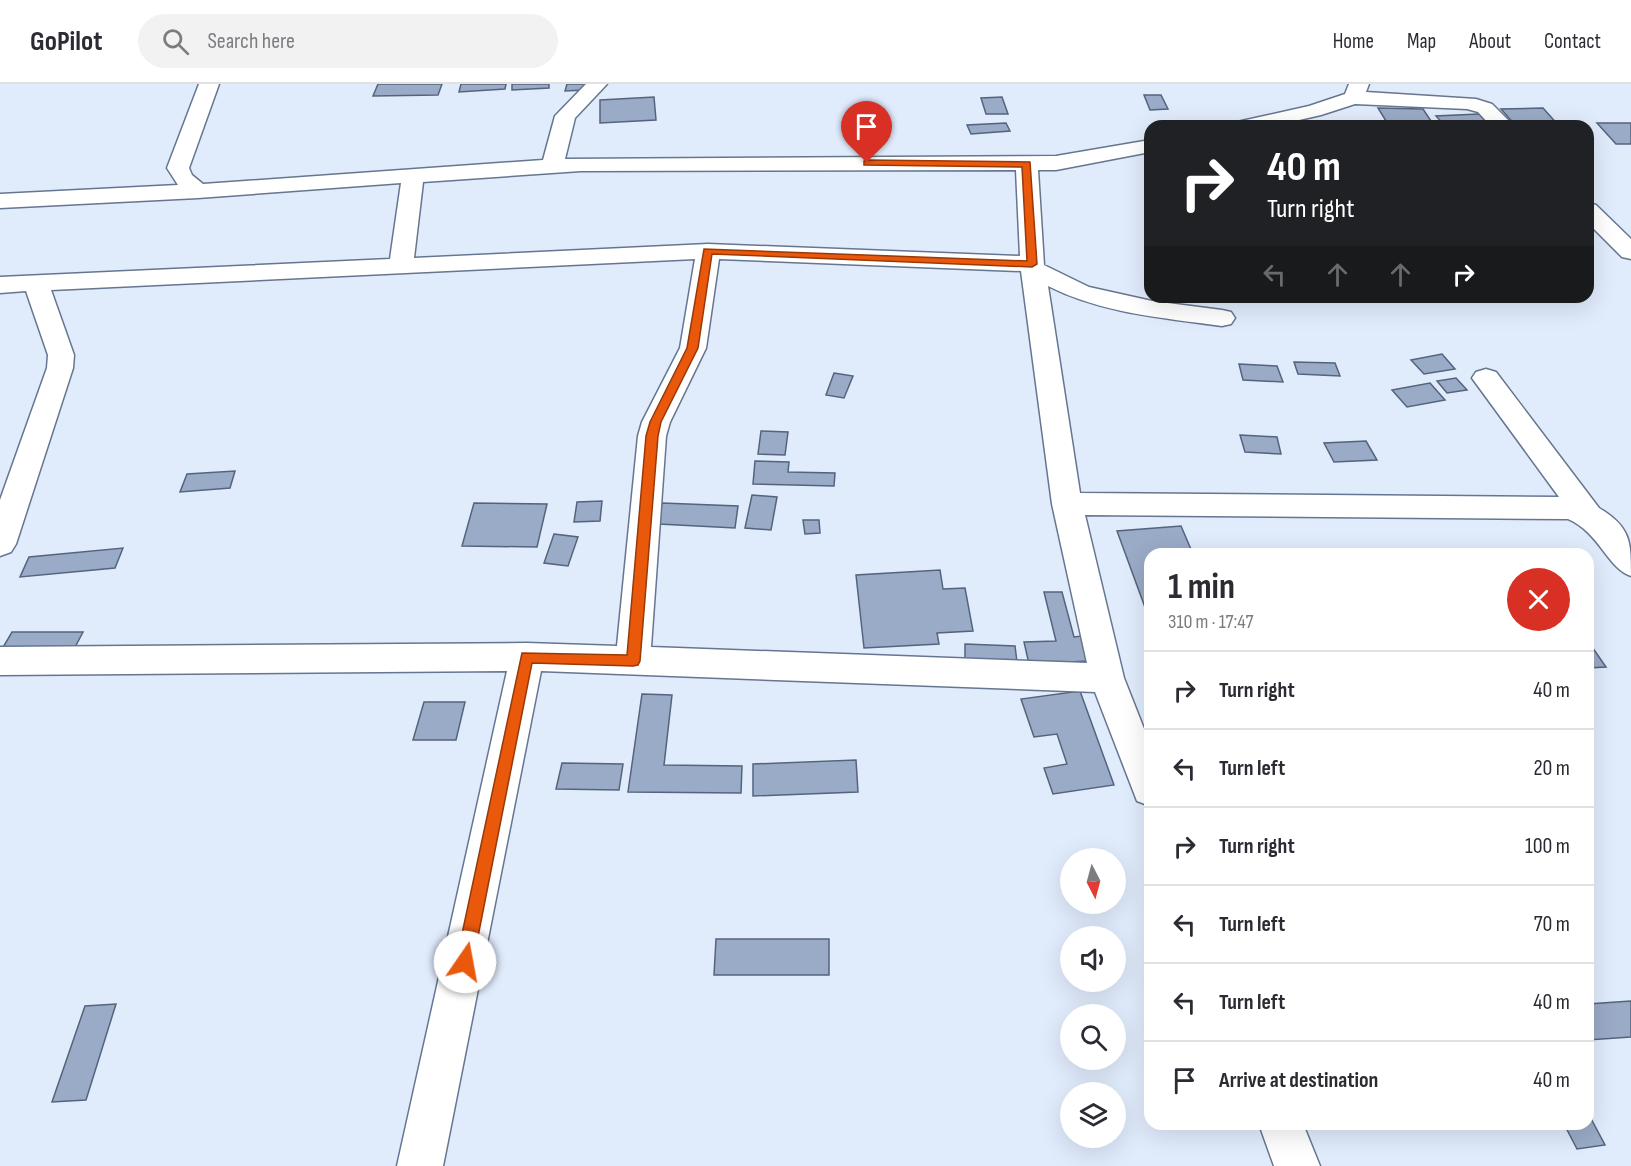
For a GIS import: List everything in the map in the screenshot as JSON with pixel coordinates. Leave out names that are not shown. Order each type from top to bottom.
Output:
[{"type":"street","points":[[198,191],[183,177],[178,168],[209,84]]},
{"type":"street","points":[[553,165],[565,116],[597,84]]},
{"type":"street","points":[[1272,120],[1314,111],[1356,91],[1469,103],[1485,108],[1497,120]]},
{"type":"street","points":[[0,201],[198,191],[553,165],[638,162],[1027,164],[1090,158],[1144,147]]},
{"type":"street","points":[[1027,164],[1032,267],[1067,504],[1107,678],[1144,774]]},
{"type":"street","points":[[401,266],[413,175]]},
{"type":"street","points":[[1594,216],[1631,252]]},
{"type":"street","points":[[633,661],[652,436],[656,422],[693,348],[708,251]]},
{"type":"street","points":[[0,285],[708,251],[1032,267],[1082,293],[1152,309],[1222,318]]},
{"type":"street","points":[[0,544],[60,368],[62,355],[36,284]]},
{"type":"street","points":[[1486,378],[1587,513]]},
{"type":"street","points":[[1067,504],[1570,508],[1587,513],[1602,523],[1631,564]]},
{"type":"street","points":[[420,1166],[455,1008],[526,657]]},
{"type":"street","points":[[0,661],[526,657],[1107,678]]},
{"type":"street","points":[[1283,1130],[1297,1166]]},
{"type":"building","points":[[378,84],[442,84],[438,95],[373,96]]},
{"type":"building","points":[[461,84],[506,84],[505,89],[459,92]]},
{"type":"building","points":[[512,84],[549,84],[549,88],[512,90]]},
{"type":"building","points":[[567,84],[585,84],[585,90],[565,91]]},
{"type":"building","points":[[1144,95],[1161,95],[1168,109],[1150,110]]},
{"type":"building","points":[[654,97],[656,120],[600,123],[600,100]]},
{"type":"building","points":[[1002,97],[1008,114],[986,114],[981,98]]},
{"type":"building","points":[[1378,108],[1423,109],[1430,120],[1385,120]]},
{"type":"building","points":[[1543,108],[1554,120],[1511,120],[1501,109]]},
{"type":"building","points":[[1479,114],[1484,120],[1440,120],[1436,116]]},
{"type":"building","points":[[1006,123],[1010,131],[971,134],[967,125]]},
{"type":"building","points":[[1597,123],[1631,123],[1631,144],[1616,144]]},
{"type":"building","points":[[1442,354],[1455,369],[1424,374],[1411,360]]},
{"type":"building","points":[[1294,362],[1335,363],[1340,376],[1298,374]]},
{"type":"building","points":[[1239,364],[1277,366],[1283,382],[1243,380]]},
{"type":"building","points":[[834,373],[853,376],[844,398],[826,395]]},
{"type":"building","points":[[1456,378],[1467,390],[1447,393],[1437,381]]},
{"type":"building","points":[[1430,383],[1445,400],[1407,407],[1392,390]]},
{"type":"building","points":[[761,431],[788,432],[785,455],[758,454]]},
{"type":"building","points":[[1240,435],[1277,437],[1281,454],[1245,452]]},
{"type":"building","points":[[1366,441],[1377,460],[1334,462],[1324,443]]},
{"type":"building","points":[[755,461],[789,462],[788,472],[835,473],[834,486],[753,484]]},
{"type":"building","points":[[235,471],[230,488],[180,492],[187,474]]},
{"type":"building","points":[[752,495],[777,497],[771,530],[745,528]]},
{"type":"building","points":[[602,501],[600,521],[574,522],[577,502]]},
{"type":"building","points":[[474,503],[547,504],[537,547],[462,546]]},
{"type":"building","points":[[662,503],[738,506],[735,528],[659,524]]},
{"type":"building","points":[[803,520],[819,520],[820,533],[805,534]]},
{"type":"building","points":[[1181,526],[1190,548],[1144,548],[1144,605],[1117,531]]},
{"type":"building","points":[[554,534],[578,537],[568,566],[544,563]]},
{"type":"building","points":[[123,548],[115,568],[20,577],[29,557]]},
{"type":"building","points":[[940,570],[943,589],[965,588],[973,631],[937,633],[939,644],[864,648],[856,575]]},
{"type":"building","points":[[1044,592],[1062,592],[1074,637],[1082,636],[1088,661],[1029,664],[1024,642],[1056,641]]},
{"type":"building","points":[[12,632],[83,632],[74,649],[2,649]]},
{"type":"building","points":[[965,644],[1015,646],[1017,662],[965,660]]},
{"type":"building","points":[[1594,650],[1606,667],[1594,668]]},
{"type":"building","points":[[1080,691],[1114,785],[1053,794],[1044,768],[1067,764],[1057,734],[1034,737],[1021,699]]},
{"type":"building","points":[[642,694],[672,695],[664,765],[742,766],[741,793],[628,792]]},
{"type":"building","points":[[424,702],[465,702],[456,740],[413,740]]},
{"type":"building","points":[[856,760],[858,792],[753,796],[753,764]]},
{"type":"building","points":[[562,763],[623,764],[619,790],[556,789]]},
{"type":"building","points":[[716,939],[829,939],[829,975],[714,975]]},
{"type":"building","points":[[1631,1001],[1631,1037],[1594,1040],[1594,1004]]},
{"type":"building","points":[[116,1004],[86,1100],[52,1102],[85,1006]]},
{"type":"building","points":[[1594,1124],[1605,1145],[1577,1149],[1567,1130],[1594,1130]]},
{"type":"route","points":[[465,962],[526,657],[633,661],[652,436],[656,422],[693,348],[708,251],[1032,264],[1027,164],[867,163]]}]
